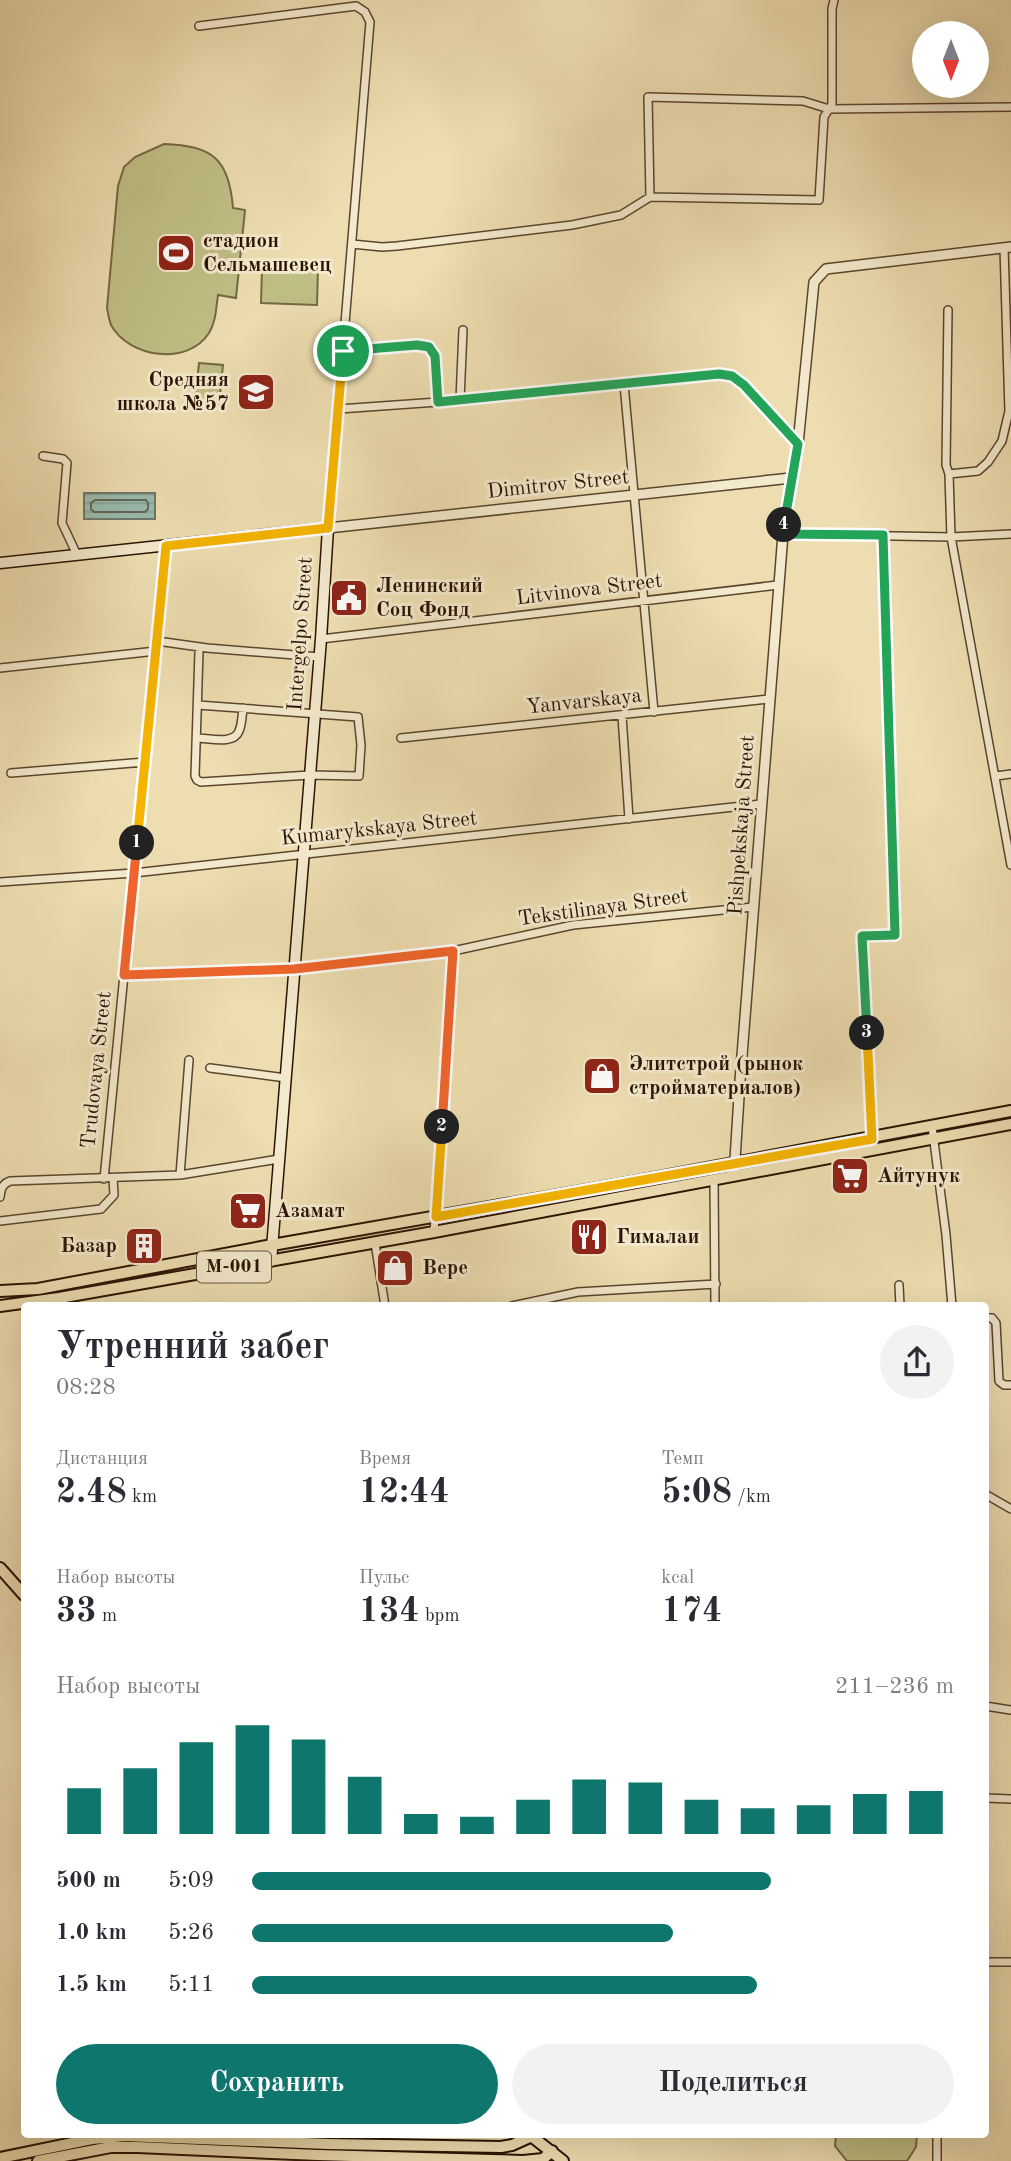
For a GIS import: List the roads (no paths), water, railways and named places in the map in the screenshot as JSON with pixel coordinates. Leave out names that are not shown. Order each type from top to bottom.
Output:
[{"type":"main road","points":[[0,563],[328,528]]},
{"type":"main road","name":"Intergelpo Street","points":[[271,1261],[328,528]]},
{"type":"main road","name":"M-001","points":[[35,1302],[434,1233],[714,1179],[933,1132],[1011,1111]]},
{"type":"main road","name":"M-001","points":[[0,1291],[38,1289],[872,1139],[1011,1124]]},
{"type":"main road","name":"M-001","points":[[0,1306],[21,1304]]},
{"type":"main road","points":[[0,1313],[21,1306]]},
{"type":"main road","points":[[0,1568],[21,1592]]},
{"type":"main road","points":[[0,2158],[99,2138]]},
{"type":"main road","points":[[149,2138],[197,2146]]},
{"type":"main road","points":[[463,2146],[483,2138]]},
{"type":"main road","points":[[38,2161],[111,2147],[319,2149],[512,2145],[527,2138]]},
{"type":"main road","points":[[533,2138],[547,2157]]},
{"type":"main road","points":[[319,2149],[430,2160],[523,2161],[547,2157],[563,2161]]},
{"type":"street","points":[[352,244],[397,246],[572,225],[621,215],[650,197],[820,200],[824,117],[832,104],[834,0]]},
{"type":"street","name":"Intergelpo Street","points":[[199,26],[356,6],[365,12],[370,22],[328,528]]},
{"type":"street","points":[[650,197],[648,97],[803,101],[829,109],[1011,107]]},
{"type":"street","points":[[949,474],[978,471],[988,462],[1002,441],[1010,411],[1008,247]]},
{"type":"street","name":"Pishpekskaja Street","points":[[734,1175],[778,585],[783,534],[798,444],[814,282],[826,269],[1008,247]]},
{"type":"street","points":[[948,310],[946,465],[949,474],[951,537],[1011,865]]},
{"type":"street","points":[[460,400],[463,330]]},
{"type":"street","points":[[343,351],[417,345],[429,347],[435,356],[438,402]]},
{"type":"street","points":[[339,409],[460,400],[719,374],[732,376],[744,385],[798,444]]},
{"type":"street","points":[[624,384],[654,712]]},
{"type":"street","points":[[43,456],[63,459],[67,463],[62,523],[77,555]]},
{"type":"street","name":"Dimitrov Street","points":[[328,528],[792,478]]},
{"type":"street","points":[[783,534],[951,537],[1011,534]]},
{"type":"street","points":[[872,1139],[862,936],[895,935],[883,535]]},
{"type":"street","name":"Trudovaya Street","points":[[104,1179],[166,546]]},
{"type":"street","name":"Litvinova Street","points":[[321,639],[778,585]]},
{"type":"street","points":[[157,642],[320,657]]},
{"type":"street","points":[[0,668],[156,650]]},
{"type":"street","points":[[198,705],[358,718],[361,745],[359,776],[310,775],[201,782],[197,780],[195,776],[199,652]]},
{"type":"street","name":"Yanvarskaya","points":[[401,738],[769,699]]},
{"type":"street","points":[[197,738],[227,740],[234,737],[239,733],[243,708]]},
{"type":"street","points":[[622,716],[629,818]]},
{"type":"street","points":[[11,773],[145,762]]},
{"type":"street","points":[[996,776],[1011,774]]},
{"type":"street","name":"Kumarykskaya Street","points":[[0,882],[134,873],[761,804]]},
{"type":"street","name":"Tekstilinaya Street","points":[[124,975],[294,969],[453,951],[573,925],[753,906]]},
{"type":"street","points":[[434,1233],[453,951]]},
{"type":"street","points":[[180,1175],[188,1060]]},
{"type":"street","points":[[210,1068],[286,1078]]},
{"type":"street","points":[[933,1132],[952,1302]]},
{"type":"street","points":[[0,1197],[4,1183],[10,1181],[180,1175],[279,1159]]},
{"type":"street","points":[[0,1222],[101,1209],[114,1195],[113,1178]]},
{"type":"street","points":[[714,1179],[715,1302]]},
{"type":"street","points":[[375,1242],[385,1302]]},
{"type":"street","points":[[531,1302],[578,1292],[716,1284]]},
{"type":"street","points":[[899,1285],[900,1302]]},
{"type":"street","points":[[989,1318],[996,1323],[999,1381],[1004,1385],[1011,1385]]},
{"type":"street","points":[[989,1496],[1011,1509]]},
{"type":"street","points":[[989,1707],[1011,1710]]},
{"type":"street","points":[[989,1798],[1011,1799]]},
{"type":"street","points":[[989,1962],[1011,1962]]},
{"type":"street","points":[[937,2138],[937,2161]]},
{"type":"street","points":[[430,2160],[431,2146]]},
{"type":"water","points":[[84,493],[155,493],[155,519],[84,519]]},
{"type":"place","name":"стадион Сельмашевец","points":[[176,253]]},
{"type":"place","name":"Средняя школа №57","points":[[256,392]]},
{"type":"place","name":"Ленинский Соц Фонд","points":[[349,598]]},
{"type":"place","name":"Элитстрой (рынок стройматериалов)","points":[[602,1076]]},
{"type":"place","name":"Айтунук","points":[[850,1176]]},
{"type":"place","name":"Азамат","points":[[248,1211]]},
{"type":"place","name":"Гималаи","points":[[589,1237]]},
{"type":"place","name":"Базар","points":[[144,1246]]},
{"type":"place","name":"Вере","points":[[395,1268]]}]
